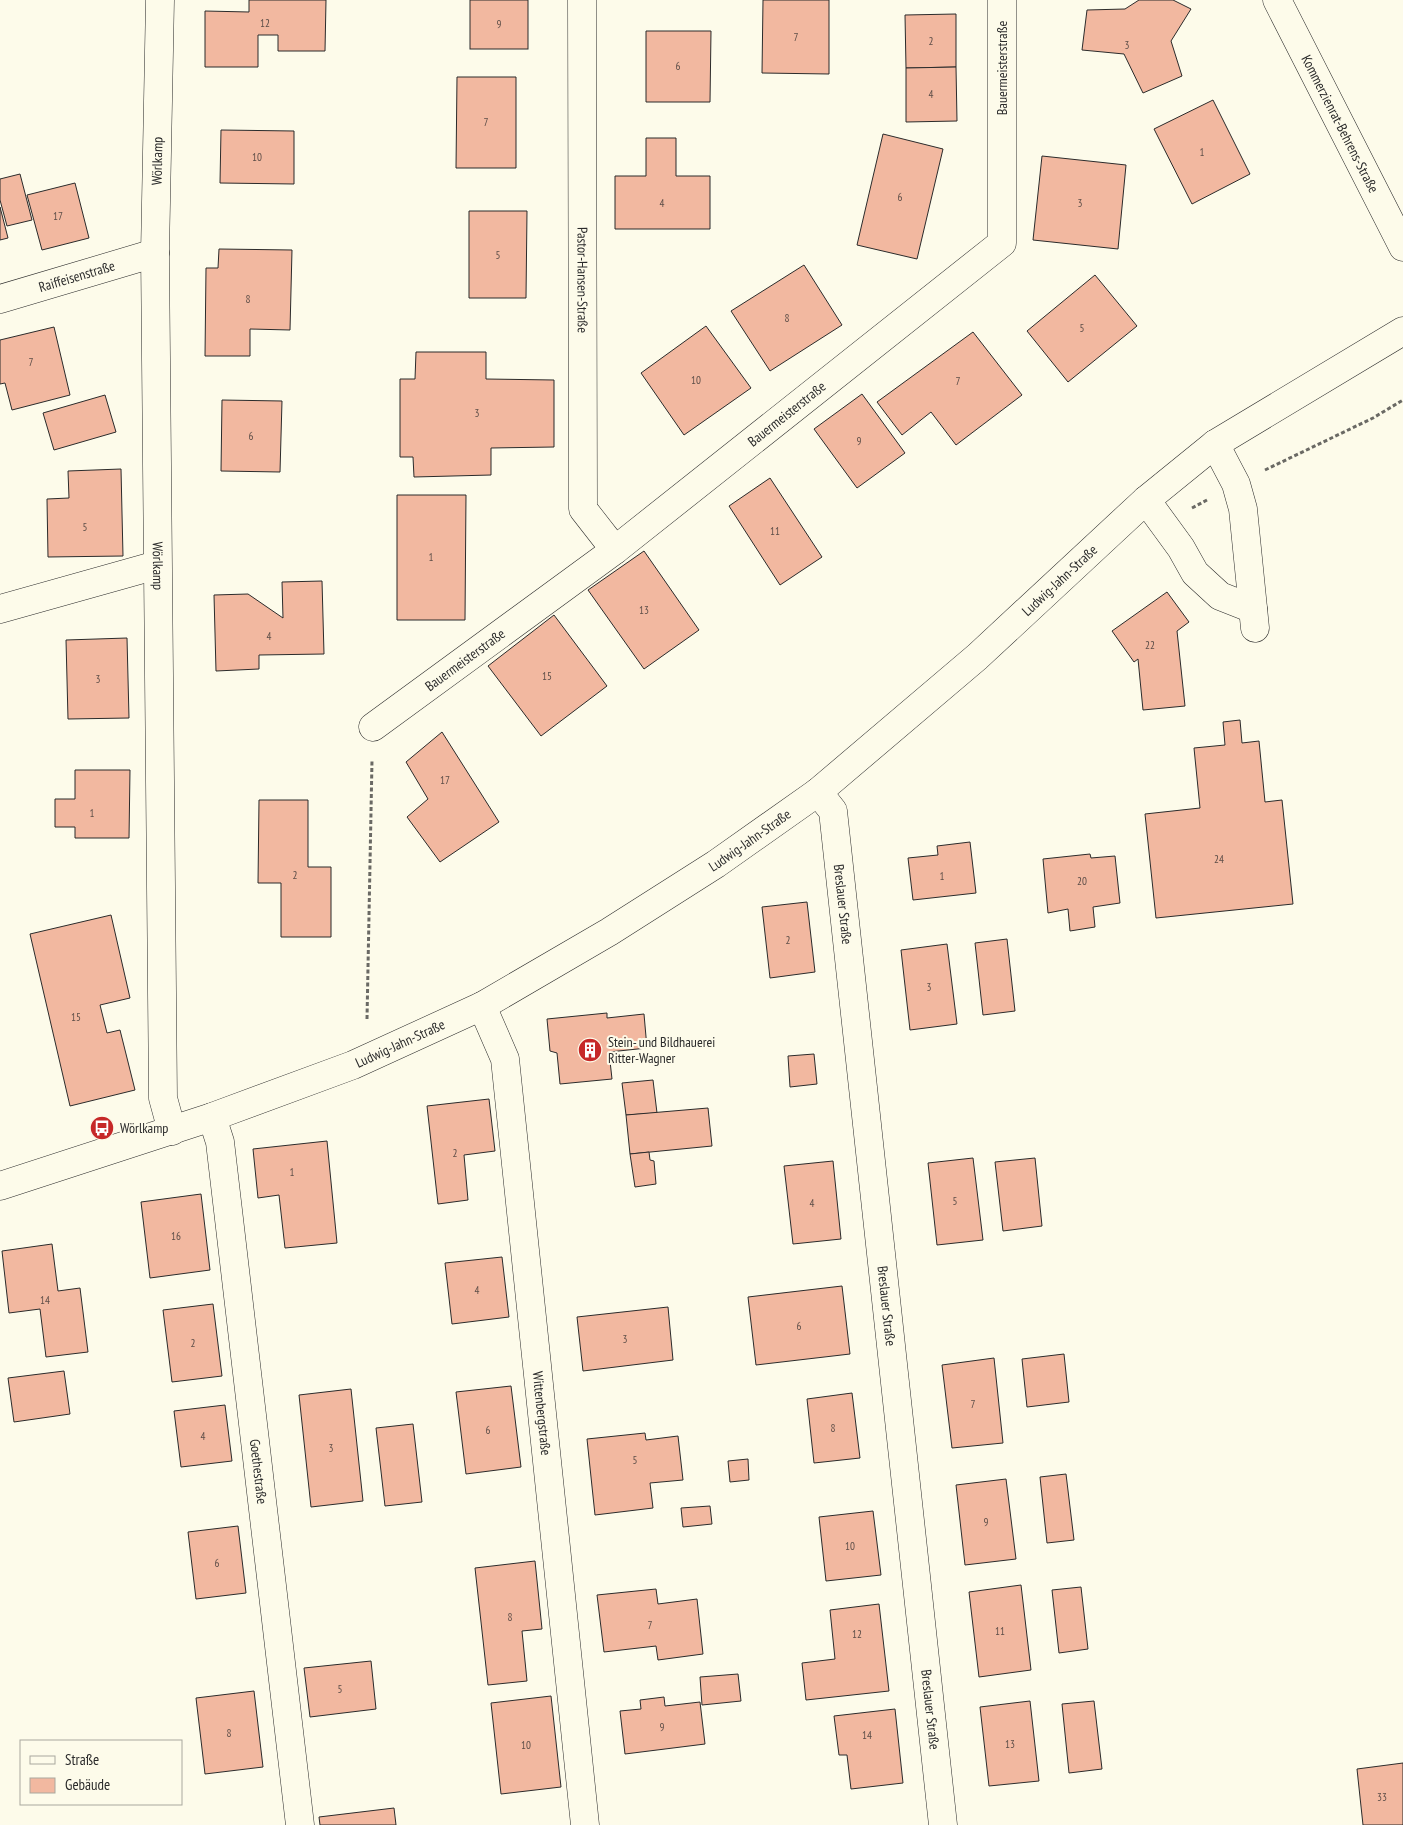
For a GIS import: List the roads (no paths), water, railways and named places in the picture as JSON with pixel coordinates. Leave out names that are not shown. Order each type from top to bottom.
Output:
[{"type":"street","name":"Wörlkamp","points":[[160,0],[155,253],[157,565],[163,1098],[172,1131]]},
{"type":"street","name":"Pastor-Hansen-Straße","points":[[582,0],[583,508],[615,550]]},
{"type":"street","name":"Bauermeisterstraße","points":[[373,727],[615,550],[1002,243],[1002,0]]},
{"type":"street","name":"Kommerzienrat-Behrens-Straße","points":[[1277,0],[1403,247]]},
{"type":"street","name":"Raiffeisenstraße","points":[[0,299],[155,253]]},
{"type":"street","name":"Ludwig-Jahn-Straße","points":[[0,1186],[172,1131],[353,1065],[482,1006],[609,932],[716,864],[818,792],[977,657],[1146,500],[1215,444],[1403,331]]},
{"type":"street","points":[[1146,500],[1181,548],[1195,573],[1220,596],[1254,618],[1243,509],[1236,484],[1215,444]]},
{"type":"street","points":[[0,609],[157,565]]},
{"type":"street","name":"Breslauer Straße","points":[[818,792],[833,811],[943,1825]]},
{"type":"street","name":"Wittenbergstraße","points":[[482,1006],[505,1059],[585,1825]]},
{"type":"street","name":"Goethestraße","points":[[212,1117],[220,1142],[300,1825]]},
{"type":"place","name":"Stein- und Bildhauerei Ritter-Wagner","points":[[590,1050]]},
{"type":"place","name":"Wörlkamp","points":[[102,1128]]}]
